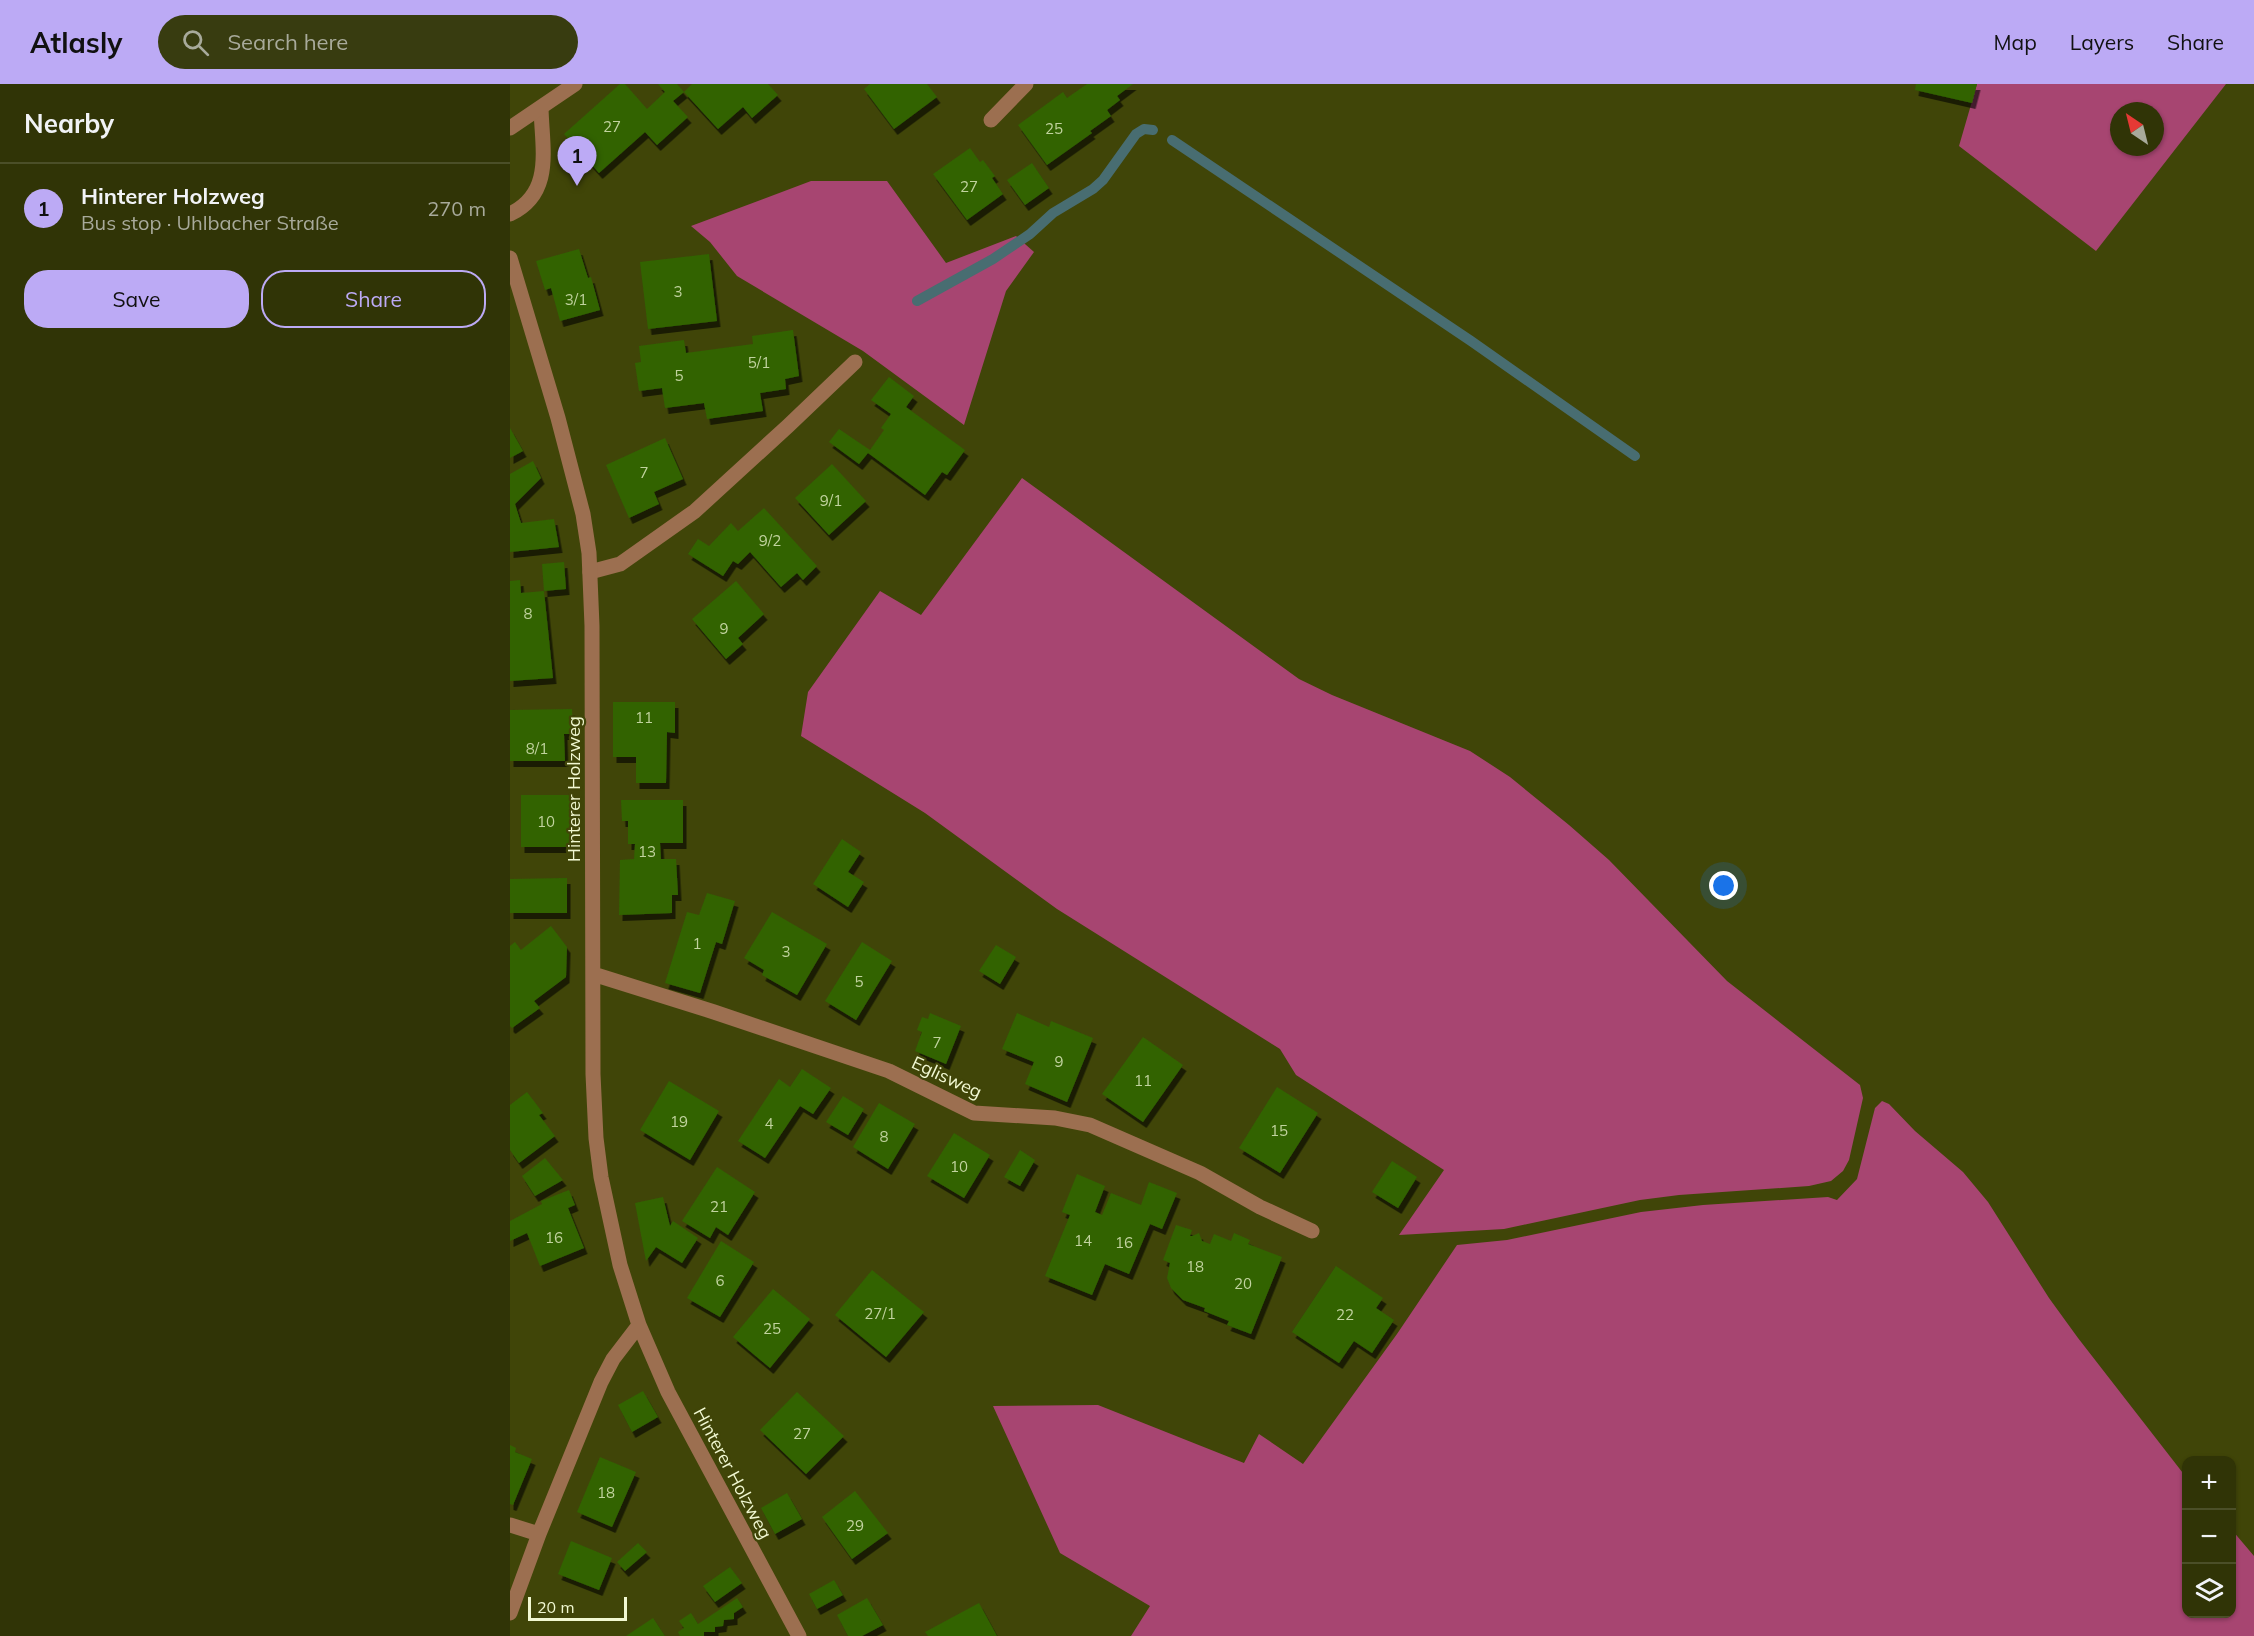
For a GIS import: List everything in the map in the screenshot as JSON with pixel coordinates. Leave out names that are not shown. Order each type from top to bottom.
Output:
[{"type":"street","points":[[510,128],[575,84]]},
{"type":"street","points":[[991,120],[1026,84]]},
{"type":"street","points":[[510,214],[531,200],[541,180],[541,108]]},
{"type":"street","name":"Hinterer Holzweg","points":[[510,258],[577,488],[587,533],[592,626],[594,1074],[598,1159],[611,1229],[639,1325],[668,1392],[799,1636]]},
{"type":"street","points":[[590,572],[620,564],[695,511],[855,362]]},
{"type":"street","name":"Eglisweg","points":[[593,974],[889,1071],[974,1113],[1055,1118],[1090,1125],[1200,1173],[1260,1207],[1312,1231]]},
{"type":"street","points":[[510,1613],[539,1534],[601,1382],[613,1359],[639,1325]]},
{"type":"street","points":[[510,1525],[539,1534]]},
{"type":"shaded area","points":[[1977,84],[2226,84],[2096,251],[1959,146]]},
{"type":"shaded area","points":[[811,181],[887,181],[946,263],[1016,236],[1034,252],[1006,291],[964,425],[863,351],[737,276],[710,242],[691,226]]},
{"type":"shaded area","points":[[1022,478],[1299,679],[1332,695],[1470,751],[1510,777],[1569,825],[1609,860],[1727,981],[1860,1085],[1863,1098],[1849,1160],[1843,1171],[1831,1181],[1809,1186],[1640,1200],[1504,1229],[1399,1235],[1444,1170],[1296,1075],[1280,1049],[1057,909],[925,813],[801,736],[808,692],[880,591],[921,615]]},
{"type":"shaded area","points":[[1882,1101],[1889,1104],[1915,1131],[1963,1172],[1988,1202],[2049,1298],[2078,1338],[2182,1472],[2182,1618],[2236,1618],[2236,1535],[2254,1556],[2254,1636],[1131,1636],[1150,1606],[1060,1553],[993,1406],[1098,1405],[1244,1463],[1259,1434],[1303,1464],[1397,1334],[1457,1245],[1507,1240],[1641,1212],[1703,1205],[1828,1197],[1837,1200],[1857,1179],[1875,1108]]},
{"type":"building","points":[[620,84],[625,84],[647,109],[665,92],[658,84],[677,84],[684,92],[673,101],[688,117],[657,145],[645,132],[599,173],[564,134]]},
{"type":"building","points":[[692,84],[768,84],[778,95],[752,118],[743,107],[718,129],[684,92]]},
{"type":"building","points":[[870,84],[927,84],[937,97],[894,129],[864,89]]},
{"type":"building","points":[[1087,84],[1133,84],[1117,96],[1120,100],[1107,110],[1111,116],[1090,131],[1092,133],[1047,165],[1018,125],[1063,92],[1067,98]]},
{"type":"building","points":[[1916,84],[1977,84],[1972,103],[1915,90]]},
{"type":"building","points":[[970,148],[980,162],[983,160],[995,176],[992,178],[1003,194],[967,220],[933,174]]},
{"type":"building","points":[[1032,163],[1049,188],[1025,205],[1007,180]]},
{"type":"building","points":[[579,249],[588,278],[591,277],[600,310],[560,321],[551,288],[545,290],[536,261]]},
{"type":"building","points":[[709,254],[717,321],[648,329],[640,262]]},
{"type":"building","points":[[793,330],[799,376],[785,379],[786,389],[760,393],[763,411],[707,419],[704,403],[665,408],[662,388],[639,391],[635,363],[641,362],[639,346],[684,340],[686,353],[753,344],[752,336]]},
{"type":"building","points":[[889,377],[914,396],[906,407],[965,450],[947,475],[942,472],[925,495],[868,453],[859,464],[829,442],[839,429],[870,450],[884,430],[881,428],[891,414],[871,400]]},
{"type":"building","points":[[510,428],[523,451],[510,458]]},
{"type":"building","points":[[665,438],[683,479],[654,492],[659,504],[629,518],[606,465]]},
{"type":"building","points":[[533,461],[541,478],[515,504],[521,523],[554,519],[559,547],[510,552],[510,474]]},
{"type":"building","points":[[832,464],[866,501],[829,535],[795,498]]},
{"type":"building","points":[[764,508],[817,566],[803,580],[797,573],[781,587],[750,552],[738,564],[733,561],[723,576],[688,554],[698,539],[709,546],[731,523],[738,531]]},
{"type":"building","points":[[564,562],[566,589],[544,591],[542,564]]},
{"type":"building","points":[[520,580],[521,593],[544,591],[553,678],[510,681],[510,581]]},
{"type":"building","points":[[736,581],[764,614],[738,638],[743,644],[726,659],[692,619]]},
{"type":"building","points":[[613,702],[675,702],[675,733],[667,732],[666,783],[636,783],[636,757],[613,757]]},
{"type":"building","points":[[572,709],[573,734],[564,734],[565,761],[510,761],[510,710]]},
{"type":"building","points":[[521,795],[571,795],[571,847],[521,847]]},
{"type":"building","points":[[621,800],[683,800],[683,843],[660,843],[661,859],[676,859],[678,895],[672,895],[672,913],[619,915],[620,860],[634,859],[635,844],[628,844],[628,821],[622,821]]},
{"type":"building","points":[[842,839],[861,852],[848,872],[864,882],[848,907],[813,884]]},
{"type":"building","points":[[567,878],[567,913],[510,913],[510,879]]},
{"type":"building","points":[[707,893],[735,901],[722,944],[716,942],[700,993],[665,983],[687,912],[699,915]]},
{"type":"building","points":[[772,912],[827,944],[797,995],[762,975],[764,970],[744,958]]},
{"type":"building","points":[[551,926],[567,947],[566,977],[534,1001],[540,1008],[512,1028],[510,1026],[510,946],[515,942],[521,950]]},
{"type":"building","points":[[862,942],[892,961],[856,1020],[825,1001]]},
{"type":"building","points":[[996,945],[1016,957],[1000,984],[979,971]]},
{"type":"building","points":[[930,1013],[961,1026],[946,1064],[915,1051],[922,1032],[917,1030],[922,1017],[928,1019]]},
{"type":"building","points":[[1017,1013],[1049,1027],[1051,1021],[1093,1038],[1067,1102],[1025,1084],[1034,1062],[1002,1049]]},
{"type":"building","points":[[1143,1037],[1183,1065],[1143,1122],[1102,1094]]},
{"type":"building","points":[[802,1069],[831,1088],[813,1114],[800,1106],[765,1158],[738,1141],[779,1079],[790,1087]]},
{"type":"building","points":[[669,1081],[719,1111],[690,1160],[640,1130]]},
{"type":"building","points":[[1277,1087],[1318,1113],[1280,1173],[1239,1148]]},
{"type":"building","points":[[527,1092],[543,1113],[539,1115],[555,1136],[519,1163],[510,1150],[510,1105]]},
{"type":"building","points":[[843,1096],[864,1109],[848,1135],[826,1122]]},
{"type":"building","points":[[879,1103],[915,1124],[888,1169],[853,1147]]},
{"type":"building","points":[[954,1133],[990,1155],[964,1198],[927,1176]]},
{"type":"building","points":[[1020,1150],[1035,1160],[1020,1186],[1004,1177]]},
{"type":"building","points":[[545,1158],[563,1180],[535,1196],[522,1176]]},
{"type":"building","points":[[1392,1161],[1417,1177],[1398,1208],[1372,1192]]},
{"type":"building","points":[[717,1167],[755,1192],[728,1235],[716,1227],[710,1238],[682,1221]]},
{"type":"building","points":[[1077,1174],[1105,1186],[1095,1212],[1102,1215],[1111,1193],[1141,1205],[1149,1182],[1177,1193],[1162,1229],[1150,1224],[1129,1274],[1105,1264],[1092,1295],[1045,1276],[1070,1215],[1062,1212]]},
{"type":"building","points":[[569,1190],[575,1205],[568,1208],[584,1248],[540,1266],[527,1233],[510,1241],[510,1221],[542,1204],[541,1201]]},
{"type":"building","points":[[663,1197],[670,1226],[673,1221],[698,1238],[682,1263],[656,1247],[646,1261],[635,1203]]},
{"type":"building","points":[[1176,1225],[1192,1230],[1190,1236],[1199,1233],[1202,1241],[1210,1244],[1214,1234],[1231,1241],[1234,1233],[1250,1240],[1248,1244],[1282,1257],[1251,1334],[1227,1325],[1229,1321],[1204,1311],[1205,1308],[1183,1300],[1171,1288],[1167,1278],[1170,1263],[1163,1260]]},
{"type":"building","points":[[721,1241],[754,1262],[720,1317],[687,1298]]},
{"type":"building","points":[[1336,1266],[1383,1298],[1376,1308],[1394,1320],[1372,1353],[1354,1341],[1339,1363],[1292,1332]]},
{"type":"building","points":[[872,1270],[924,1312],[886,1357],[835,1315]]},
{"type":"building","points":[[773,1289],[810,1319],[770,1368],[733,1337]]},
{"type":"building","points":[[643,1391],[658,1417],[632,1432],[618,1405]]},
{"type":"building","points":[[797,1392],[844,1436],[806,1474],[760,1430]]},
{"type":"building","points":[[510,1445],[516,1448],[515,1452],[532,1459],[513,1505],[510,1504]]},
{"type":"building","points":[[600,1457],[636,1472],[612,1527],[577,1512]]},
{"type":"building","points":[[855,1491],[888,1533],[852,1559],[822,1517]]},
{"type":"building","points":[[787,1493],[802,1519],[775,1534],[761,1508]]},
{"type":"building","points":[[571,1541],[612,1558],[599,1590],[558,1574]]},
{"type":"building","points":[[638,1543],[647,1552],[625,1571],[617,1562]]},
{"type":"building","points":[[730,1567],[742,1583],[715,1602],[703,1586]]},
{"type":"building","points":[[834,1580],[843,1595],[817,1609],[809,1594]]},
{"type":"building","points":[[737,1598],[743,1607],[734,1613],[734,1619],[724,1620],[723,1626],[715,1627],[715,1632],[704,1632],[704,1636],[680,1636],[678,1632],[684,1628],[679,1621],[691,1613],[698,1624]]},
{"type":"building","points":[[867,1598],[883,1625],[862,1636],[848,1636],[837,1615]]},
{"type":"building","points":[[979,1603],[997,1636],[928,1636],[925,1632]]},
{"type":"building","points":[[653,1618],[665,1636],[626,1636]]},
{"type":"waterway","points":[[917,301],[993,259],[1030,234],[1053,213],[1093,189],[1103,180],[1136,134],[1144,129],[1153,130]]},
{"type":"waterway","points":[[1172,140],[1471,341],[1635,456]]},
{"type":"place","name":"Hinterer Holzweg","points":[[577,186]]}]
